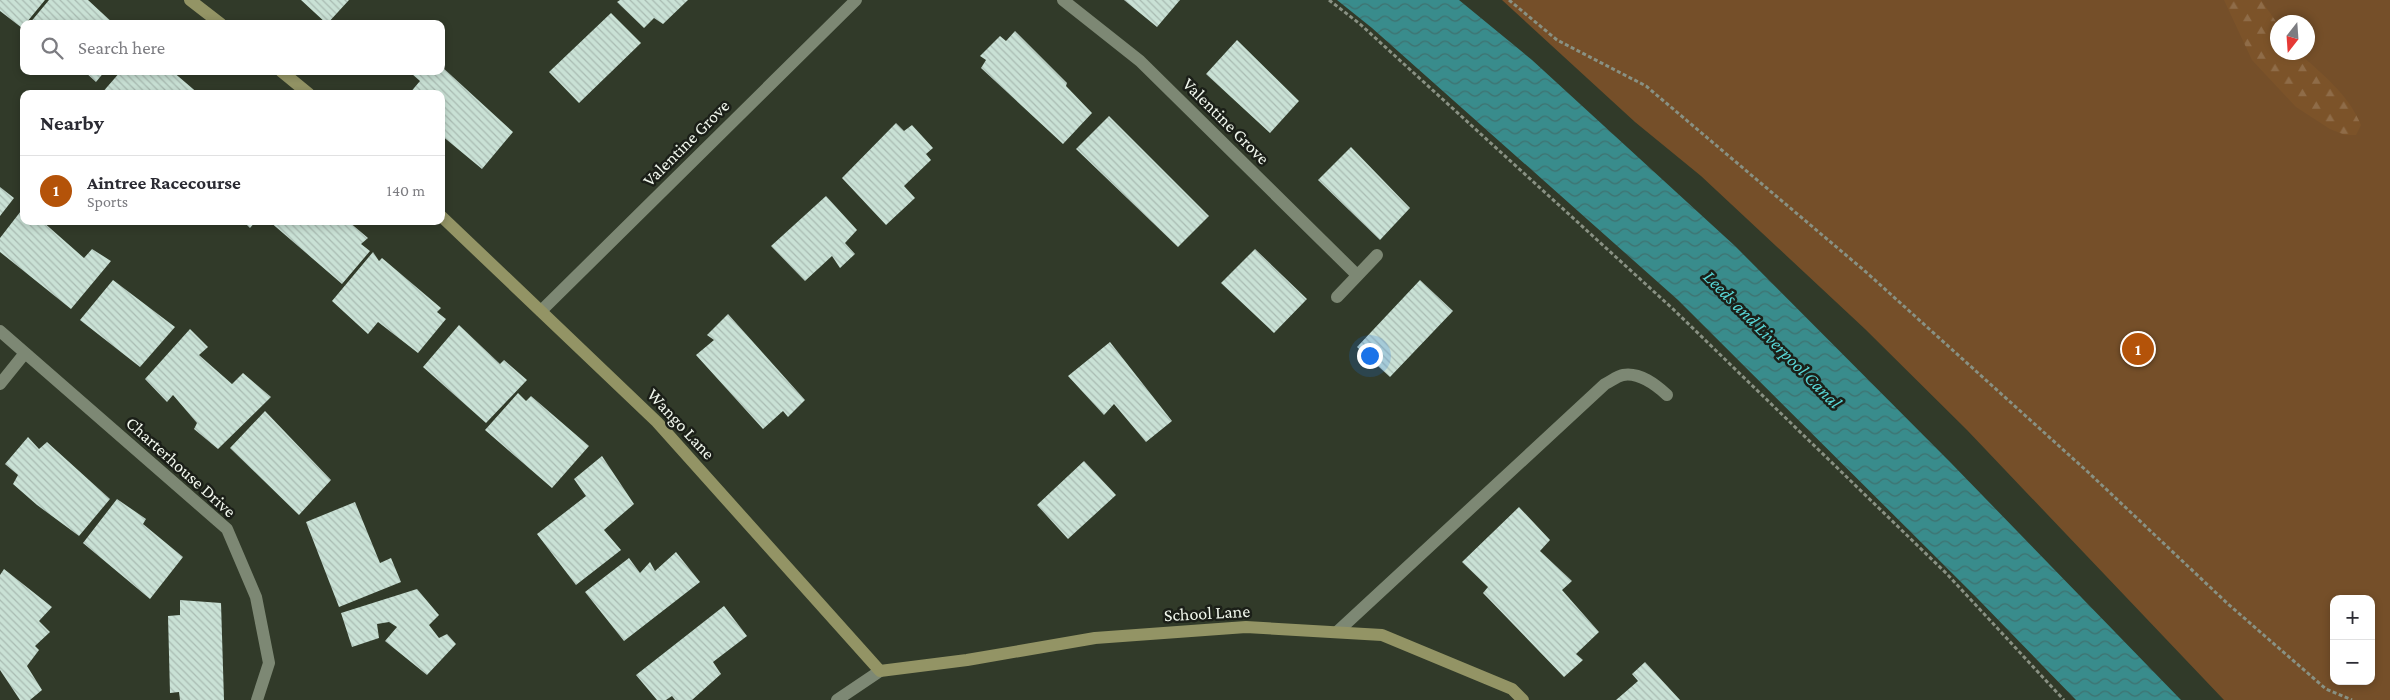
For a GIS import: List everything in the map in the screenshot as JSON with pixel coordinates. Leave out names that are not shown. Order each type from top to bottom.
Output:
[{"type":"main road","points":[[193,1],[216,20]]},
{"type":"main road","points":[[286,75],[304,90]]},
{"type":"main road","name":"Wango Lane","points":[[445,220],[657,422],[880,671]]},
{"type":"main road","name":"School Lane","points":[[880,671],[967,660],[1095,638],[1246,627],[1382,635],[1512,689],[1523,700]]},
{"type":"street","name":"Valentine Grove","points":[[541,311],[856,0]]},
{"type":"street","name":"Valentine Grove","points":[[1063,0],[1140,61],[1357,275]]},
{"type":"street","points":[[1337,297],[1377,255]]},
{"type":"street","name":"Charterhouse Drive","points":[[0,331],[227,529],[256,597],[269,663],[257,700]]},
{"type":"street","points":[[0,384],[25,353]]},
{"type":"street","points":[[1336,632],[1605,384],[1623,374],[1638,376],[1654,383],[1667,395]]},
{"type":"street","points":[[837,700],[880,671]]},
{"type":"path","points":[[1329,0],[1367,31],[1673,309],[1947,574],[2064,700]]},
{"type":"path","points":[[1509,0],[1557,40],[1646,86],[1866,272],[2089,473],[2235,610],[2326,689],[2352,700]]},
{"type":"shaded area","points":[[1502,0],[2390,0],[2390,700],[2224,700],[1967,430],[1865,329],[1701,176],[1635,122]]},
{"type":"green space","points":[[2224,0],[2261,0],[2271,15],[2270,60],[2307,60],[2326,77],[2356,114],[2361,125],[2356,135],[2345,135],[2330,129],[2296,107],[2252,60]]},
{"type":"water","name":"Leeds and Liverpool Canal","points":[[1337,0],[1459,0],[1532,60],[1735,246],[1951,463],[2181,700],[2076,700],[1976,597],[1678,300],[1372,28]]},
{"type":"building","points":[[0,0],[45,0],[29,20],[20,20],[20,26],[0,11]]},
{"type":"building","points":[[49,0],[88,0],[110,20],[32,20]]},
{"type":"building","points":[[301,0],[349,0],[331,20],[323,20]]},
{"type":"building","points":[[620,0],[688,0],[663,24],[654,18],[644,28],[617,2]]},
{"type":"building","points":[[1124,0],[1180,0],[1157,27]]},
{"type":"building","points":[[611,13],[641,43],[579,103],[549,72]]},
{"type":"building","points":[[1015,31],[1067,83],[1066,86],[1092,113],[1063,144],[981,68],[986,60],[980,56],[1000,36],[1006,41]]},
{"type":"building","points":[[1237,40],[1299,101],[1270,133],[1206,74]]},
{"type":"building","points":[[445,70],[513,132],[482,169],[445,138],[445,90],[412,90],[420,81],[413,75],[445,75]]},
{"type":"building","points":[[88,75],[102,75],[96,82]]},
{"type":"building","points":[[118,75],[177,75],[194,90],[104,90]]},
{"type":"building","points":[[1109,116],[1209,216],[1178,247],[1076,149]]},
{"type":"building","points":[[896,123],[904,131],[912,125],[933,148],[926,154],[931,160],[904,186],[915,198],[886,225],[842,178]]},
{"type":"building","points":[[1351,147],[1410,208],[1380,240],[1318,180]]},
{"type":"building","points":[[0,187],[14,198],[0,216]]},
{"type":"building","points":[[826,196],[857,230],[845,243],[855,254],[840,268],[832,256],[805,281],[771,246]]},
{"type":"building","points":[[20,212],[20,225],[47,225],[84,258],[92,249],[111,261],[71,309],[0,252],[0,238]]},
{"type":"building","points":[[274,225],[353,225],[368,238],[361,244],[370,251],[342,284]]},
{"type":"building","points":[[1255,249],[1307,299],[1274,333],[1221,283]]},
{"type":"building","points":[[373,252],[379,261],[382,258],[441,308],[437,312],[446,319],[418,353],[378,322],[368,334],[332,301]]},
{"type":"building","points":[[113,280],[175,327],[140,367],[80,320]]},
{"type":"building","points":[[1420,280],[1453,311],[1390,377],[1357,347]]},
{"type":"building","points":[[728,314],[805,400],[788,417],[783,411],[763,429],[696,355],[714,340],[707,335]]},
{"type":"building","points":[[459,325],[500,364],[504,360],[527,380],[486,423],[423,367]]},
{"type":"building","points":[[190,329],[208,347],[199,355],[232,384],[243,373],[271,397],[218,449],[194,429],[197,423],[173,395],[167,402],[145,379]]},
{"type":"building","points":[[1110,342],[1172,421],[1146,442],[1114,404],[1104,415],[1068,376]]},
{"type":"building","points":[[518,393],[526,401],[531,396],[589,446],[552,488],[485,430]]},
{"type":"building","points":[[265,411],[331,480],[299,515],[230,448]]},
{"type":"building","points":[[28,437],[39,449],[47,442],[110,499],[79,536],[37,505],[13,484],[18,475],[5,464]]},
{"type":"building","points":[[602,456],[634,504],[604,530],[621,550],[576,585],[537,534],[586,496],[574,479]]},
{"type":"building","points":[[1084,461],[1116,495],[1068,539],[1037,505]]},
{"type":"building","points":[[117,499],[146,519],[143,524],[183,557],[150,599],[83,543]]},
{"type":"building","points":[[355,502],[380,563],[391,558],[401,582],[339,607],[306,522]]},
{"type":"building","points":[[1519,507],[1550,540],[1540,551],[1572,581],[1562,590],[1599,632],[1576,654],[1583,660],[1564,677],[1483,593],[1488,587],[1462,562]]},
{"type":"building","points":[[676,552],[700,582],[624,641],[585,592],[629,558],[640,573],[650,562],[655,571]]},
{"type":"building","points":[[4,569],[52,607],[39,621],[50,632],[35,646],[39,650],[27,666],[42,690],[30,700],[20,700],[0,670],[0,575]]},
{"type":"building","points":[[417,589],[439,615],[429,625],[439,638],[447,634],[456,644],[427,675],[385,641],[397,627],[389,622],[377,624],[379,638],[352,647],[341,613]]},
{"type":"building","points":[[180,600],[221,603],[224,700],[180,700],[179,692],[170,693],[168,616],[180,615]]},
{"type":"building","points":[[724,606],[747,636],[713,662],[721,674],[692,700],[675,700],[672,696],[666,700],[657,700],[636,675]]},
{"type":"building","points":[[1645,662],[1680,700],[1616,700],[1638,681],[1632,674]]},
{"type":"place","name":"Aintree Racecourse","points":[[2138,349]]}]
